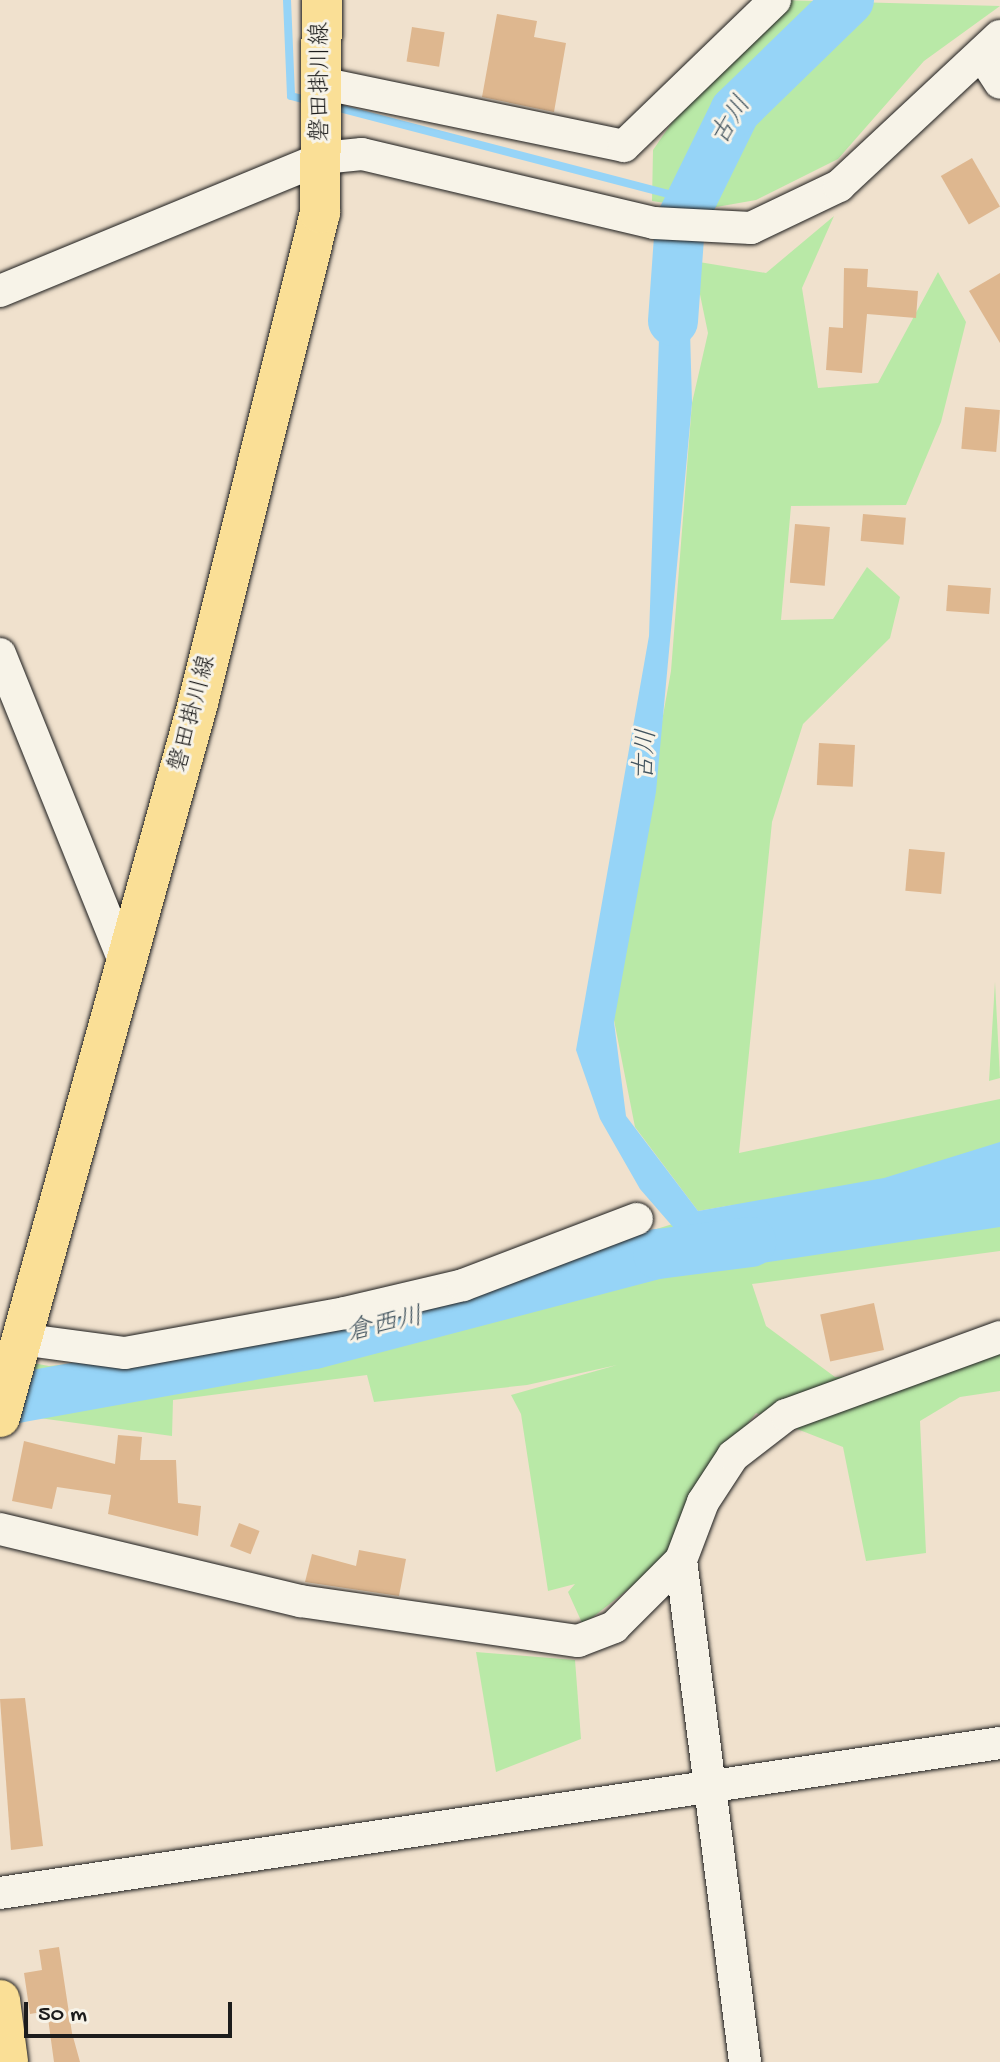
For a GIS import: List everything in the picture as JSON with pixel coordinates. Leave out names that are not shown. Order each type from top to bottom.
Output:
[{"type":"main road","name":"磐田掛川線","points":[[0,1417],[267,433],[320,213],[325,84],[322,0]]},
{"type":"main road","points":[[0,2000],[8,2062]]},
{"type":"street","points":[[325,84],[624,146],[775,0]]},
{"type":"street","points":[[0,291],[322,158],[362,154],[654,223],[707,230],[751,228],[839,186],[991,45],[1000,83]]},
{"type":"street","points":[[0,654],[125,963]]},
{"type":"street","points":[[20,1339],[125,1353],[345,1313],[463,1285],[637,1219]]},
{"type":"street","points":[[0,1529],[300,1601],[578,1641],[614,1627],[681,1560],[703,1502],[733,1456],[786,1415],[1000,1337]]},
{"type":"street","points":[[681,1560],[745,2062]]},
{"type":"street","points":[[0,1893],[709,1783],[1000,1743]]},
{"type":"green space","points":[[779,0],[1000,6],[924,61],[838,159],[756,200],[705,209],[652,201],[653,150],[724,47]]},
{"type":"green space","points":[[834,216],[802,288],[818,388],[878,383],[938,272],[966,322],[941,422],[906,505],[791,506],[781,620],[833,619],[867,567],[900,597],[890,638],[803,724],[772,822],[739,1153],[1000,1099],[1000,1251],[752,1284],[766,1326],[835,1377],[900,1376],[1000,1335],[1000,1391],[960,1397],[920,1421],[926,1553],[866,1561],[843,1447],[756,1413],[716,1465],[660,1564],[583,1625],[568,1592],[575,1584],[548,1591],[521,1414],[511,1395],[617,1365],[527,1385],[374,1402],[367,1375],[173,1400],[172,1436],[2,1413],[0,1357],[49,1366],[160,1355],[577,1254],[733,1205],[698,1211],[635,1127],[611,1005],[671,671],[692,403],[708,333],[693,261],[766,273]]},
{"type":"green space","points":[[995,982],[1000,1078],[989,1081]]},
{"type":"green space","points":[[476,1652],[575,1660],[581,1739],[496,1772]]},
{"type":"water","points":[[662,249],[688,257],[692,403],[656,792],[614,1022],[626,1116],[698,1211],[884,1178],[1000,1142],[1000,1227],[748,1265],[683,1263],[680,1235],[640,1189],[600,1119],[576,1050],[649,636]]},
{"type":"building","points":[[497,14],[537,21],[534,37],[566,43],[554,112],[482,97]]},
{"type":"building","points":[[412,27],[445,32],[439,67],[407,62]]},
{"type":"building","points":[[972,158],[1000,206],[969,224],[941,176]]},
{"type":"building","points":[[844,268],[868,269],[867,287],[918,291],[916,318],[867,314],[862,373],[826,370],[829,327],[843,328]]},
{"type":"building","points":[[1000,273],[1000,343],[969,291]]},
{"type":"building","points":[[965,407],[1000,410],[996,452],[961,449]]},
{"type":"building","points":[[863,514],[906,518],[903,545],[861,541]]},
{"type":"building","points":[[795,524],[830,527],[825,586],[790,583]]},
{"type":"building","points":[[948,585],[991,588],[989,614],[946,611]]},
{"type":"building","points":[[819,743],[855,745],[853,787],[817,785]]},
{"type":"building","points":[[909,849],[945,852],[941,894],[905,891]]},
{"type":"building","points":[[874,1303],[884,1350],[830,1361],[820,1314]]},
{"type":"building","points":[[118,1435],[142,1437],[140,1460],[176,1460],[178,1503],[201,1506],[198,1536],[108,1514],[111,1495],[57,1487],[52,1509],[12,1501],[24,1441],[115,1464]]},
{"type":"building","points":[[239,1523],[260,1531],[251,1554],[230,1546]]},
{"type":"building","points":[[359,1550],[406,1559],[399,1596],[305,1582],[312,1554],[356,1566]]},
{"type":"building","points":[[25,1698],[43,1846],[11,1850],[0,1699]]},
{"type":"building","points":[[59,1947],[72,2033],[80,2062],[54,2062],[47,2011],[30,2014],[24,1973],[42,1970],[39,1950]]},
{"type":"waterway","points":[[287,0],[291,96],[310,101]]},
{"type":"waterway","name":"古川","points":[[673,321],[680,223],[735,111],[849,0]]},
{"type":"waterway","points":[[331,106],[688,199]]},
{"type":"waterway","name":"倉西川","points":[[0,1392],[17,1398],[314,1344],[658,1254],[751,1242]]}]
